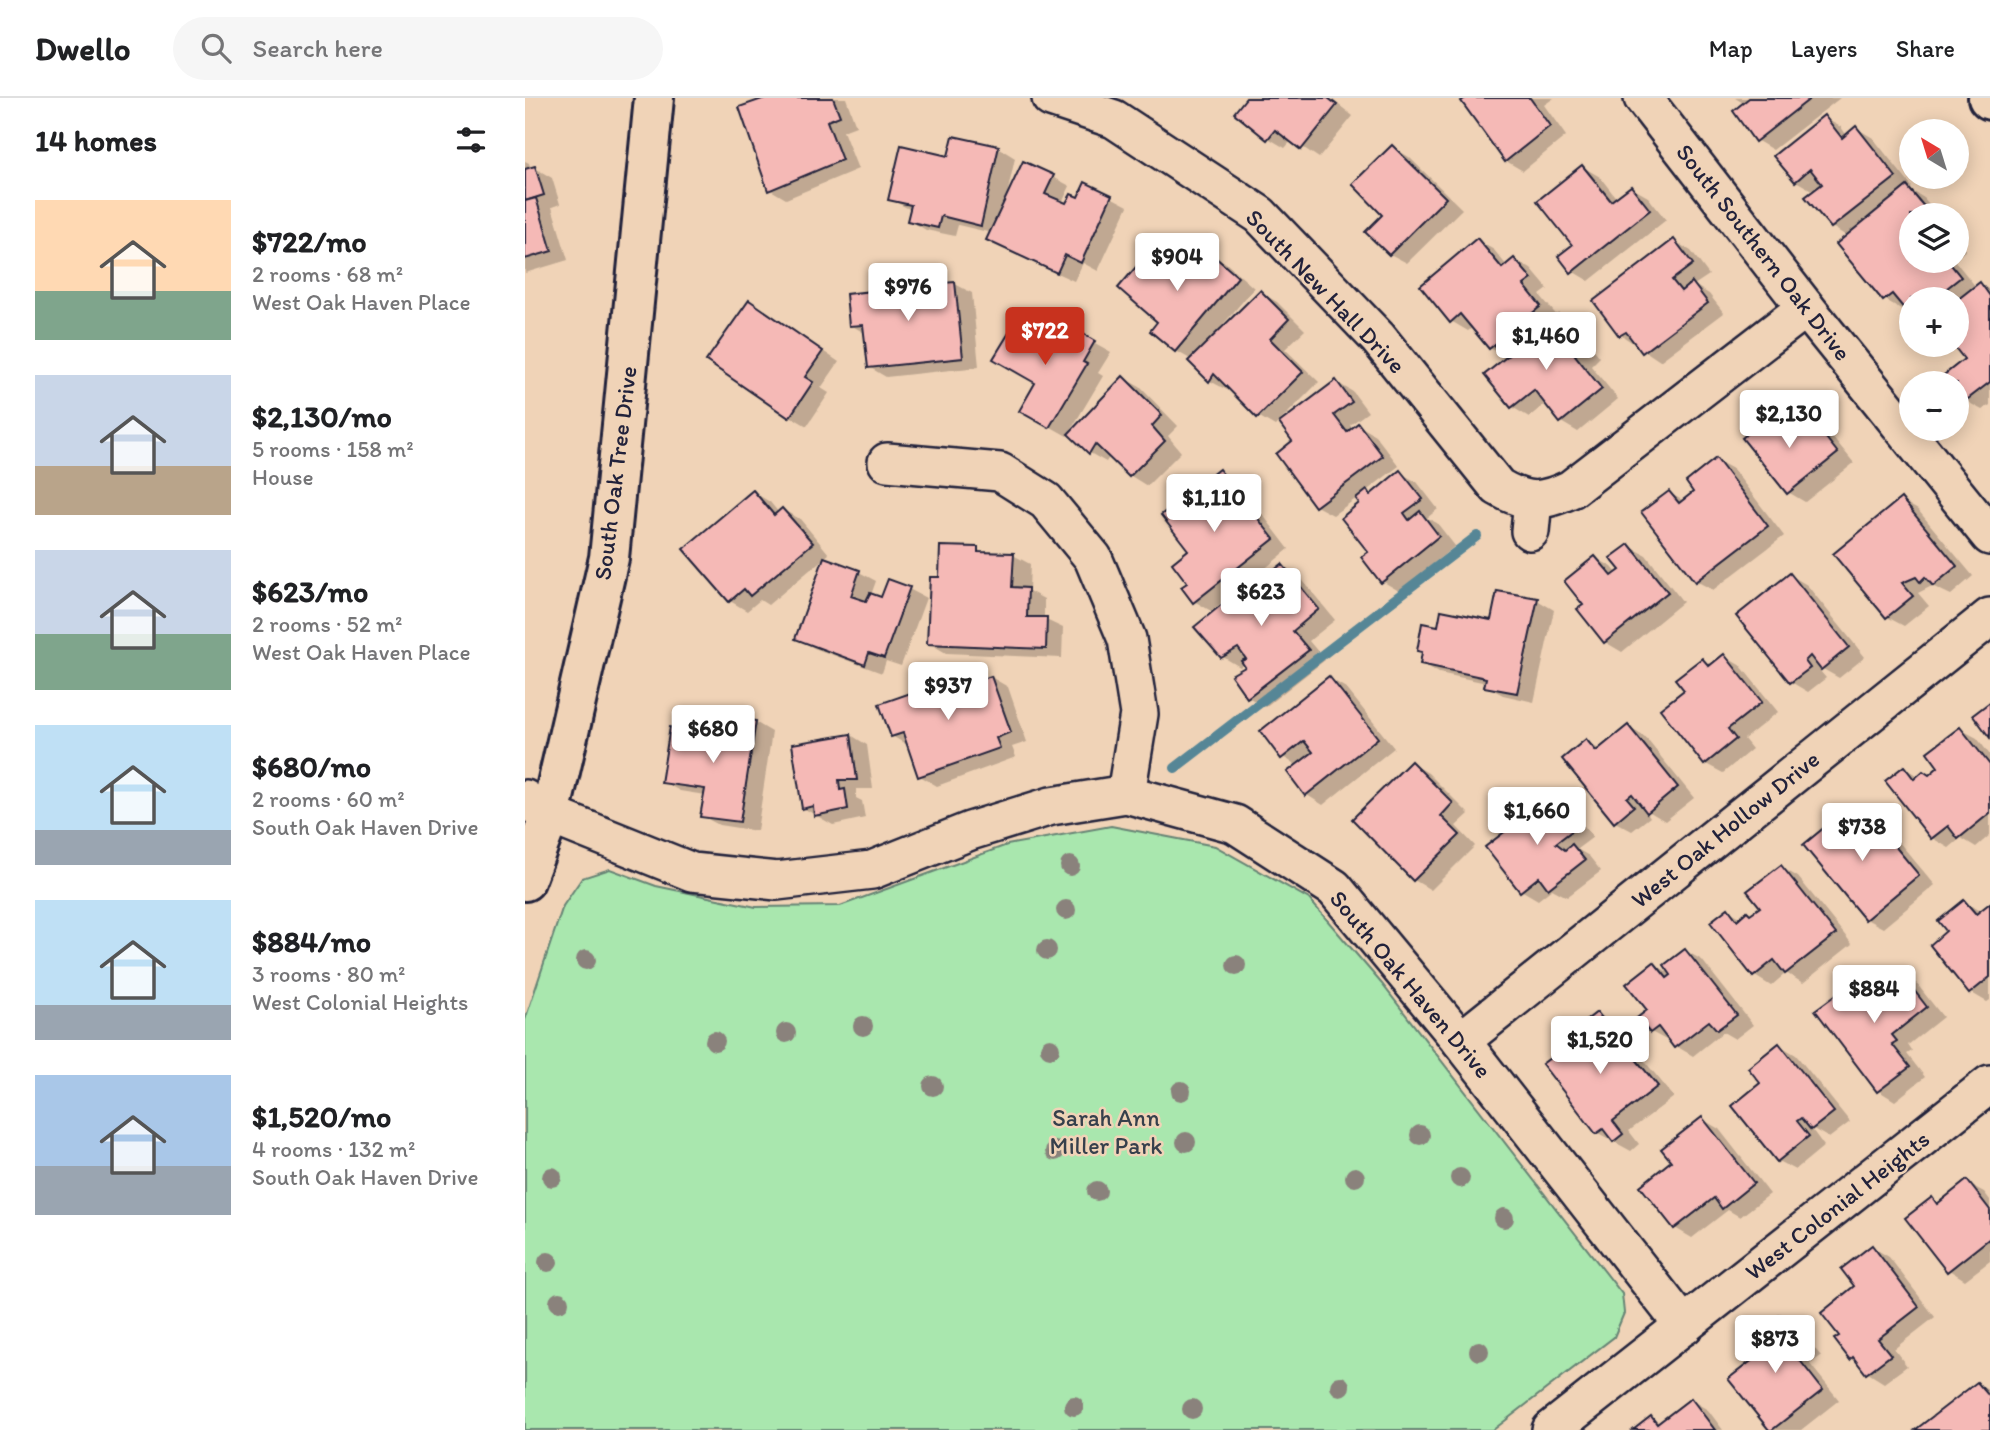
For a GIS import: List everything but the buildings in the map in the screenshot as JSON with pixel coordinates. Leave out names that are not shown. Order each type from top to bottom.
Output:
[{"type":"street","name":"South Oak Tree Drive","points":[[525,881],[538,807],[609,558],[654,98]]},
{"type":"street","name":"South New Hall Drive","points":[[1051,98],[1114,120],[1260,215],[1378,338],[1498,487],[1514,496],[1531,516],[1548,499],[1571,489],[1597,471],[1806,307]]},
{"type":"street","name":"South Southern Oak Drive","points":[[1643,98],[1990,536]]},
{"type":"street","points":[[887,462],[1000,472],[1046,500],[1093,558],[1126,639],[1139,714],[1126,794]]},
{"type":"street","name":"West Oak Hollow Drive","points":[[1461,1041],[1990,617]]},
{"type":"street","name":"South Oak Haven Drive","points":[[538,807],[692,872],[777,881],[872,870],[970,831],[1051,806],[1126,794],[1235,824],[1334,888],[1461,1041],[1684,1326]]},
{"type":"street","name":"West Colonial Heights","points":[[1551,1430],[1990,1084]]},
{"type":"green space","name":"Sarah Ann Miller Park","points":[[1111,826],[1215,846],[1309,899],[1382,984],[1622,1294],[1624,1313],[1614,1337],[1493,1430],[525,1430],[525,1020],[563,906],[582,878],[610,869],[656,886],[756,907],[840,906],[1007,845]]},
{"type":"waterway","points":[[1175,768],[1477,536]]}]
